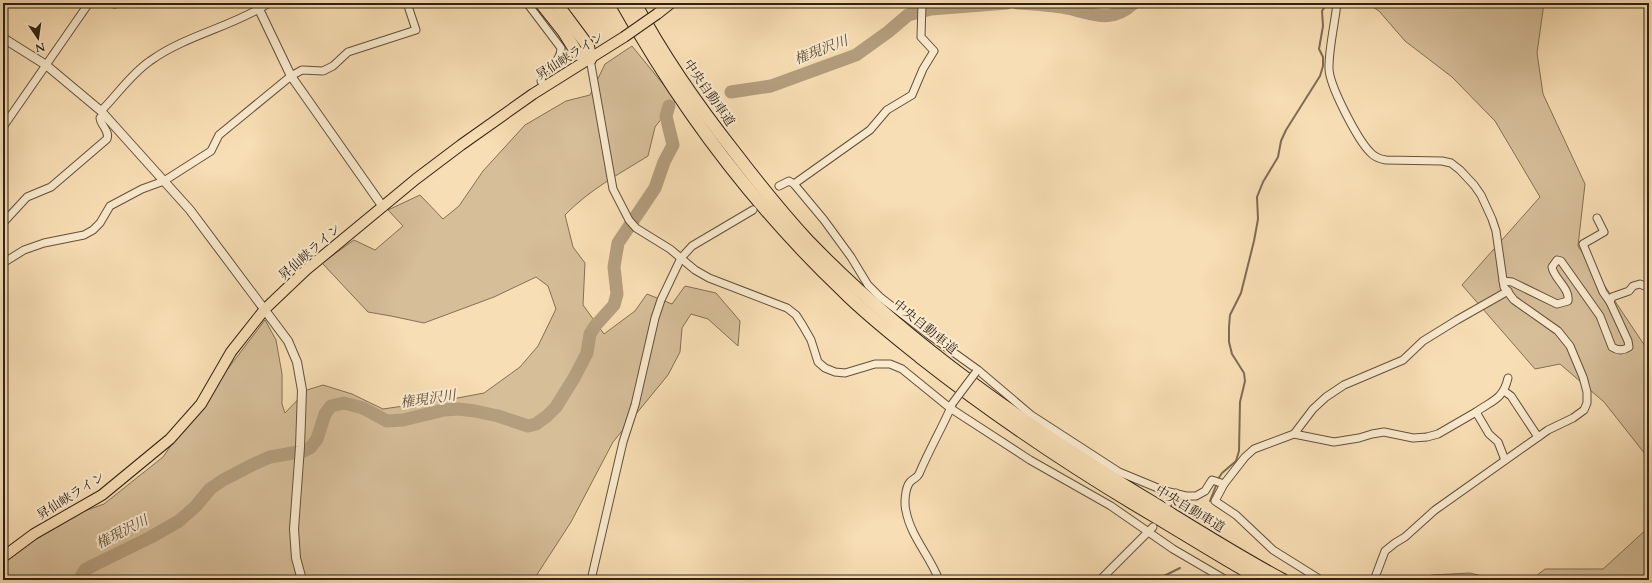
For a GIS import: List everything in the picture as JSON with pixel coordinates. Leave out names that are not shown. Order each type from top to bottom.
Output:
[{"type":"highway","points":[[541,3],[564,32],[577,53],[590,59]]},
{"type":"highway","points":[[556,3],[588,46],[590,59]]},
{"type":"highway","points":[[616,3],[650,51]]},
{"type":"highway","name":"中央自動車道","points":[[622,3],[650,51],[707,134],[769,213],[812,261],[845,293],[942,374],[1053,454],[1231,564],[1262,580]]},
{"type":"highway","name":"中央自動車道","points":[[635,3],[687,89],[716,128],[777,206],[809,242],[852,284],[903,329],[979,388],[1037,430],[1156,505],[1258,567],[1283,580]]},
{"type":"main road","name":"昇仙峡ライン","points":[[3,557],[34,534],[102,495],[170,439],[201,404],[231,352],[266,309],[306,270],[461,145],[545,87],[624,37],[659,9],[671,3]]},
{"type":"street","points":[[3,127],[89,3]]},
{"type":"street","points":[[109,3],[118,3]]},
{"type":"street","points":[[3,223],[27,197],[51,187],[107,139],[108,133],[100,122],[102,113],[131,78],[151,60],[171,48],[251,14],[258,6],[269,3]]},
{"type":"street","points":[[3,263],[24,250],[44,243],[84,234],[93,230],[100,223],[110,206],[164,181],[211,151],[219,135],[292,76],[302,70],[323,71],[333,66],[348,52],[416,30],[407,3]]},
{"type":"street","points":[[527,3],[562,48],[559,58],[542,75],[541,81],[545,87]]},
{"type":"street","points":[[794,184],[870,130],[887,110],[912,95],[923,69],[934,50],[921,37],[922,3]]},
{"type":"street","points":[[1338,3],[1329,68],[1330,79],[1335,93],[1364,145],[1370,153],[1377,158],[1386,160],[1442,161],[1451,163],[1474,185],[1481,195],[1496,231],[1504,287],[1514,300],[1548,323],[1570,346],[1577,361],[1587,392],[1587,403],[1584,410],[1538,437],[1505,460],[1435,510],[1405,537],[1385,551],[1375,579]]},
{"type":"street","points":[[258,6],[292,76],[383,207]]},
{"type":"street","points":[[3,38],[46,65],[102,113],[190,210],[266,309],[288,341],[297,362],[302,390],[300,447],[294,529],[296,558],[302,580]]},
{"type":"street","points":[[590,59],[613,189],[629,220],[636,228],[681,258],[695,270],[709,278],[787,308],[796,315],[803,326],[818,362],[825,368],[835,372],[845,372],[875,364],[890,364],[907,372],[951,406],[1030,460],[1151,529],[1172,549],[1226,580]]},
{"type":"street","points":[[779,186],[789,181],[794,184],[824,220],[851,257],[868,285],[880,297],[977,371],[1031,415],[1084,451],[1119,472],[1165,491],[1196,496],[1205,491],[1212,480],[1224,484]]},
{"type":"street","points":[[591,580],[623,442],[635,405],[655,318],[661,300],[681,258],[692,246],[753,210]]},
{"type":"street","points":[[1503,281],[1512,282],[1557,304],[1564,303],[1568,301],[1568,294],[1553,272],[1552,267],[1557,260],[1561,261],[1600,316],[1612,347],[1616,350],[1622,350],[1629,347],[1628,341],[1610,302],[1603,292],[1583,244],[1604,232],[1597,218]]},
{"type":"street","points":[[1610,302],[1612,296],[1629,291],[1633,286],[1640,284],[1649,288]]},
{"type":"street","points":[[1294,434],[1313,409],[1326,397],[1344,385],[1403,360],[1423,341],[1456,320],[1508,291]]},
{"type":"street","points":[[939,580],[934,569],[920,548],[906,512],[905,504],[910,482],[918,476],[926,456],[951,406],[977,371]]},
{"type":"street","points":[[1321,580],[1273,550],[1236,515],[1215,501],[1224,484],[1245,457],[1254,449],[1294,434],[1334,442],[1384,432],[1413,438],[1427,437],[1438,434],[1493,402],[1504,391],[1508,378]]},
{"type":"street","points":[[1504,391],[1511,396],[1538,437]]},
{"type":"street","points":[[1476,412],[1489,434],[1498,442],[1505,460]]},
{"type":"street","points":[[1169,502],[1176,493]]},
{"type":"street","points":[[1100,580],[1151,529]]},
{"type":"shaded area","points":[[1367,3],[1544,3],[1537,53],[1543,94],[1585,184],[1578,246],[1649,352],[1649,459],[1604,402],[1560,364],[1535,369],[1462,285],[1540,197],[1495,121],[1452,77],[1405,41],[1379,11]]},
{"type":"shaded area","points":[[632,46],[676,100],[655,127],[648,156],[594,190],[565,215],[573,247],[585,263],[583,305],[604,334],[635,311],[647,294],[672,304],[685,286],[716,293],[740,321],[738,346],[708,319],[691,314],[682,328],[680,352],[668,375],[613,442],[571,522],[535,580],[3,580],[3,553],[35,529],[104,504],[163,457],[185,425],[265,320],[276,340],[282,374],[282,404],[285,413],[307,390],[323,385],[352,394],[383,409],[484,393],[520,367],[538,346],[556,309],[548,286],[536,277],[494,297],[424,323],[368,312],[322,263],[354,240],[375,250],[403,226],[388,210],[420,195],[443,219],[459,206],[483,171],[525,125],[566,101],[590,95],[605,64]]},
{"type":"shaded area","points":[[1649,527],[1649,580],[1531,580],[1545,569],[1603,569]]},
{"type":"shaded area","points":[[1470,573],[1498,580],[1415,580],[1432,575]]},
{"type":"waterway","points":[[908,15],[919,3]]},
{"type":"waterway","name":"権現沢川","points":[[731,92],[771,86],[856,55],[888,32],[908,15],[931,9],[1007,3]]},
{"type":"waterway","name":"権現沢川","points":[[1017,3],[1061,7],[1102,16],[1118,13],[1134,3]]},
{"type":"waterway","points":[[1218,479],[1222,473],[1236,461],[1239,451],[1240,402],[1245,381],[1244,373],[1232,354],[1229,342],[1229,327],[1230,315],[1241,293],[1254,241],[1258,219],[1257,197],[1263,182],[1278,157],[1281,141],[1286,130],[1320,76],[1323,66],[1323,57],[1319,49],[1323,26],[1322,11],[1327,3]]},
{"type":"waterway","name":"権現沢川","points":[[79,580],[85,570],[151,537],[179,521],[196,506],[210,489],[223,480],[270,457],[304,451],[310,448],[317,439],[325,414],[331,406],[344,403],[363,408],[387,421],[403,420],[444,410],[458,409],[498,416],[528,426],[536,424],[547,416],[556,407],[574,378],[587,353],[590,334],[595,326],[614,305],[617,294],[614,267],[618,243],[655,188],[664,162],[673,145],[666,116],[669,106]]},
{"type":"waterway","points":[[1210,501],[1217,483]]},
{"type":"waterway","points":[[1156,580],[1180,568]]},
{"type":"tunnel","points":[[753,210],[779,186]]}]
